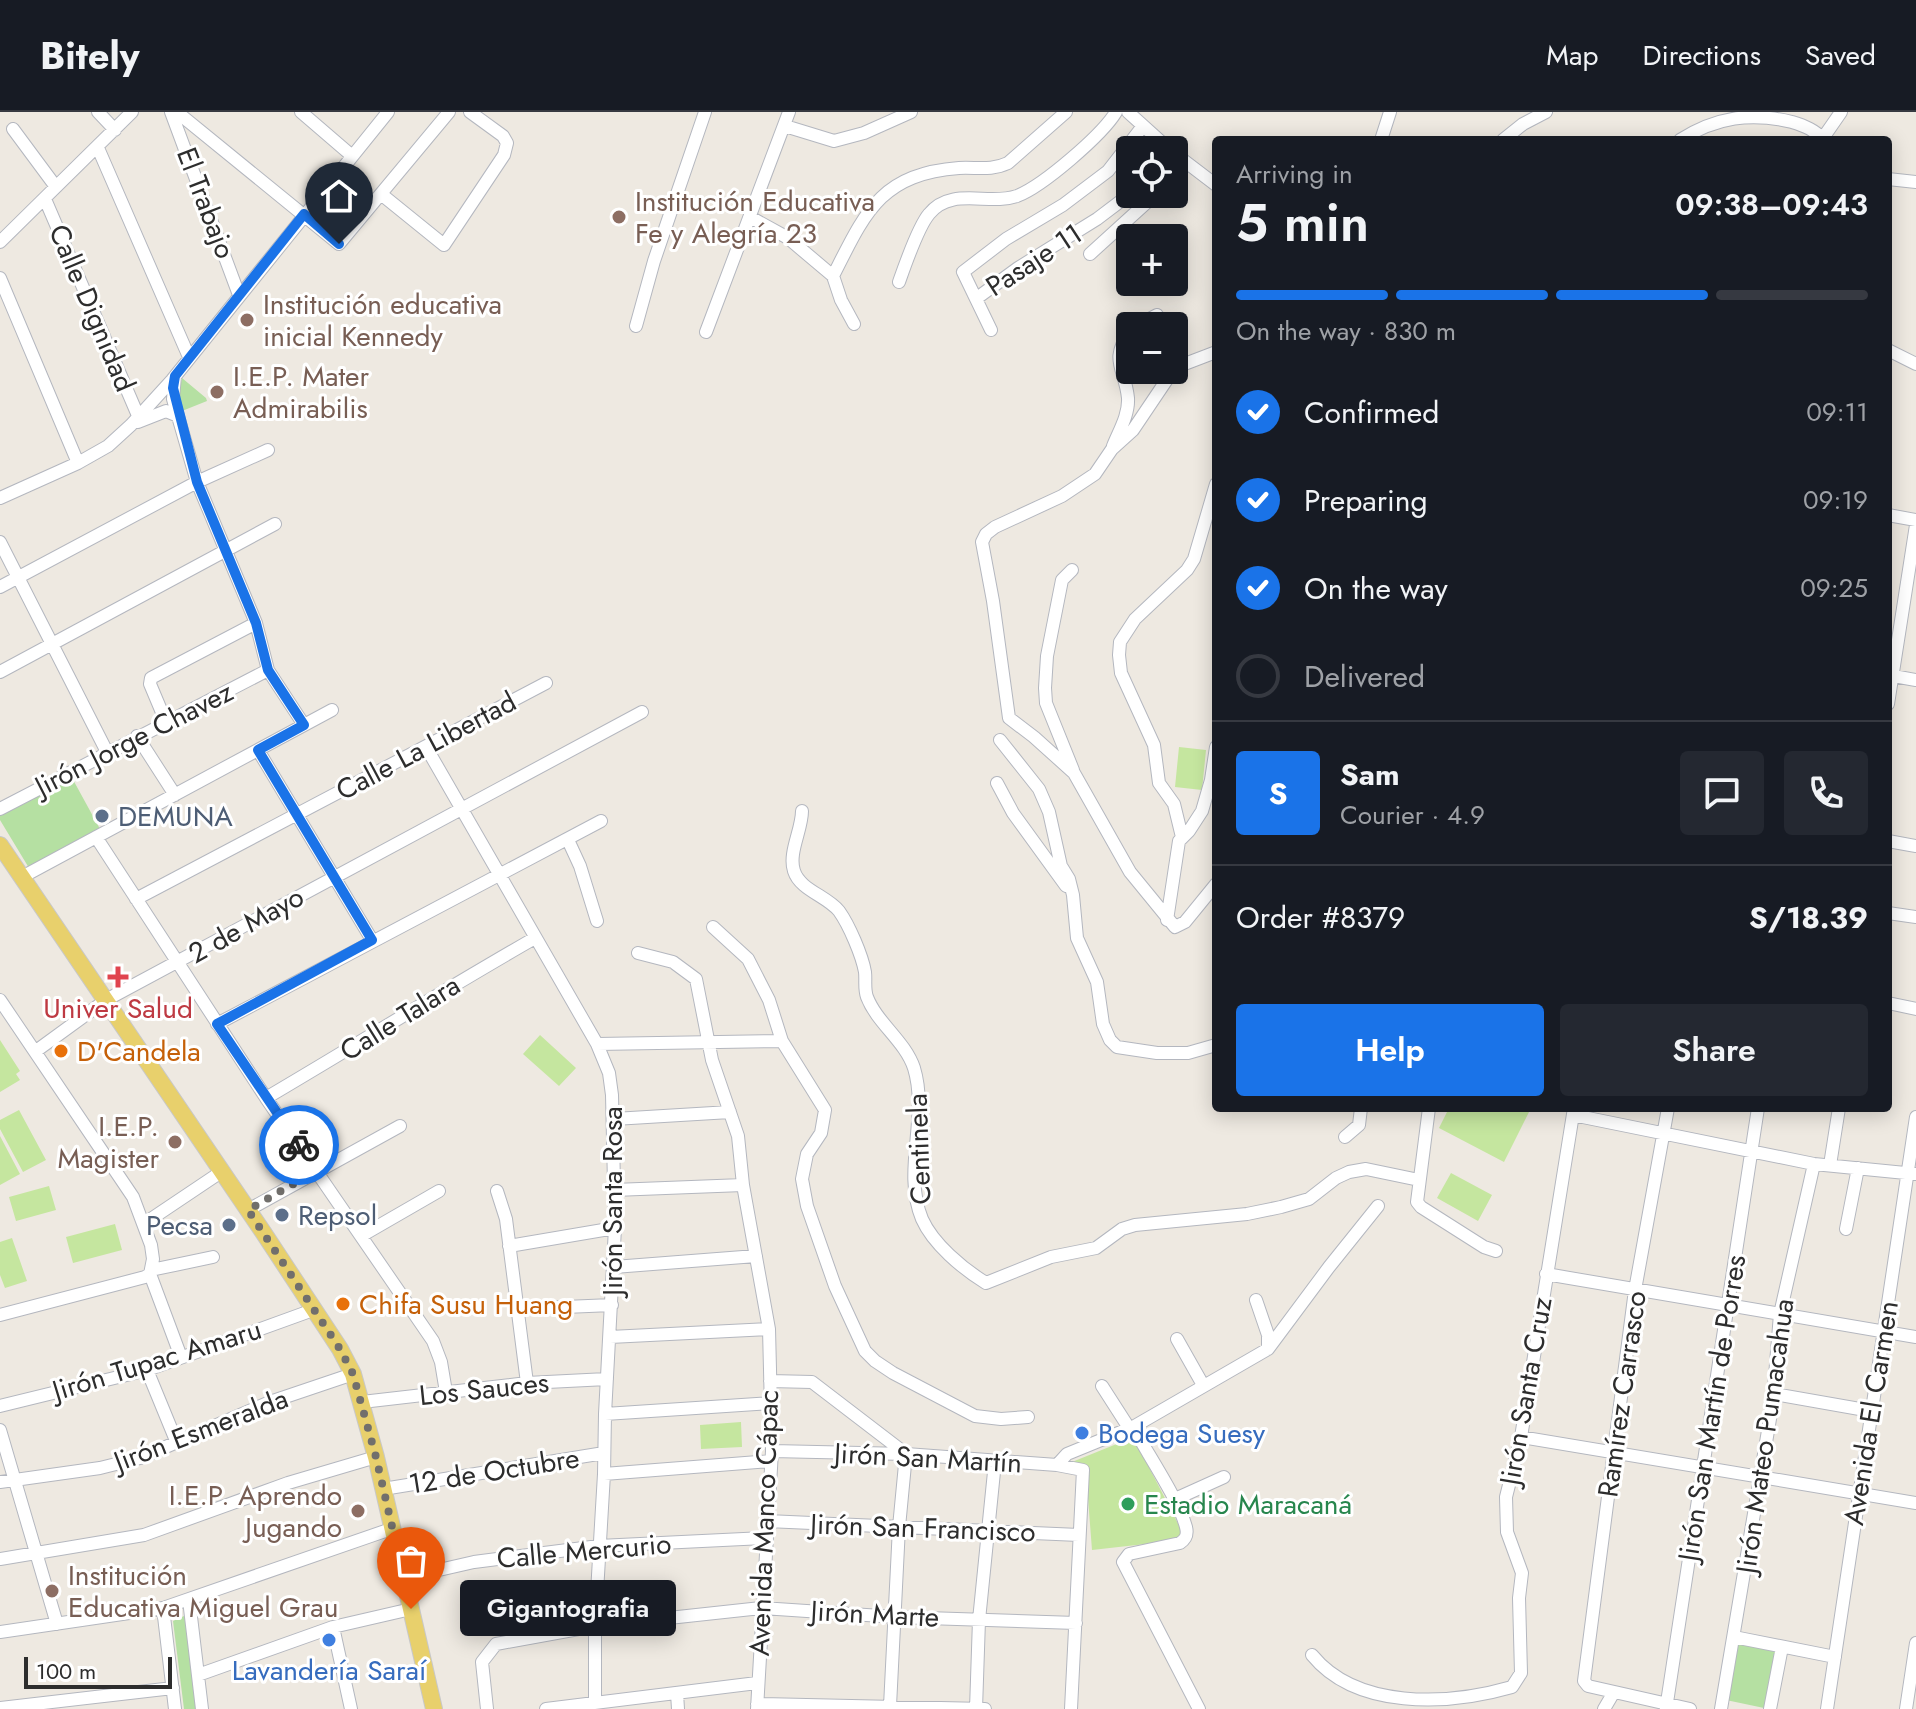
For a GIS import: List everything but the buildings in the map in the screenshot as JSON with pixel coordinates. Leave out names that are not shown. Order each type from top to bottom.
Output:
[{"type":"main road","points":[[0,845],[248,1210],[340,1349],[353,1374],[376,1457],[434,1709]]},
{"type":"street","points":[[98,112],[115,130]]},
{"type":"street","points":[[0,242],[132,112]]},
{"type":"street","points":[[174,112],[339,244],[449,112]]},
{"type":"street","name":"El Trabajo","points":[[174,112],[239,295]]},
{"type":"street","points":[[301,112],[351,155]]},
{"type":"street","points":[[0,498],[108,446],[135,421],[175,376],[388,112]]},
{"type":"street","points":[[381,194],[444,245],[504,155],[507,143],[503,136],[470,112]]},
{"type":"street","points":[[636,326],[654,261],[705,112]]},
{"type":"street","points":[[706,332],[789,112]]},
{"type":"street","points":[[785,126],[834,141],[864,133],[911,112]]},
{"type":"street","points":[[833,276],[859,225],[880,197],[920,176],[959,168],[997,169],[1066,112]]},
{"type":"street","points":[[899,282],[929,213],[942,204],[962,197],[997,201],[1019,195],[1077,153],[1116,112]]},
{"type":"street","points":[[1128,112],[1153,136]]},
{"type":"street","points":[[1382,136],[1390,112]]},
{"type":"street","points":[[1508,136],[1546,112]]},
{"type":"street","points":[[1825,136],[1841,112]]},
{"type":"street","points":[[1687,136],[1706,125],[1746,114],[1785,120],[1820,136]]},
{"type":"street","points":[[991,330],[963,272],[1006,239],[1063,205],[1108,171],[1143,126]]},
{"type":"street","points":[[13,129],[56,187]]},
{"type":"street","points":[[98,148],[189,357]]},
{"type":"street","points":[[1188,167],[1212,182]]},
{"type":"street","points":[[1892,179],[1916,182]]},
{"type":"street","name":"Calle Dignidad","points":[[45,199],[135,421]]},
{"type":"street","name":"Pasaje 11","points":[[977,298],[1116,205]]},
{"type":"street","points":[[1090,254],[1138,208]]},
{"type":"street","points":[[750,217],[812,255],[833,276],[854,324]]},
{"type":"street","points":[[0,278],[78,463]]},
{"type":"street","points":[[1892,352],[1916,364]]},
{"type":"street","points":[[1112,449],[1133,430],[1170,375],[1182,365],[1212,354]]},
{"type":"street","points":[[175,376],[173,399],[197,482],[256,623],[268,670],[304,725]]},
{"type":"street","points":[[1074,773],[1009,718],[982,542],[995,527],[1082,484],[1095,474],[1112,449],[1126,413],[1128,400],[1124,384]]},
{"type":"street","points":[[135,421],[166,411],[178,416]]},
{"type":"street","points":[[0,587],[197,482],[268,450]]},
{"type":"street","points":[[1182,837],[1174,804],[1159,783],[1154,745],[1126,684],[1119,655],[1120,642],[1135,619],[1187,570],[1194,559],[1212,498]]},
{"type":"street","points":[[1892,516],[1916,522],[1892,663]]},
{"type":"street","points":[[0,672],[275,524]]},
{"type":"street","points":[[0,542],[107,752]]},
{"type":"street","points":[[1072,570],[1062,580],[1047,656],[1045,688],[1046,703],[1074,773],[1130,872],[1175,927],[1185,922],[1212,889]]},
{"type":"street","points":[[166,722],[150,684],[151,678],[256,623]]},
{"type":"street","name":"Jirón Jorge Chavez","points":[[0,809],[268,670]]},
{"type":"street","points":[[1892,675],[1916,680]]},
{"type":"street","name":"Calle La Libertad","points":[[136,899],[546,683]]},
{"type":"street","points":[[22,877],[332,710]]},
{"type":"street","name":"2 de Mayo","points":[[36,1051],[106,1000],[642,712]]},
{"type":"street","points":[[137,736],[175,795]]},
{"type":"street","points":[[1000,740],[1039,789],[1049,812],[1061,866],[1069,879],[1073,895],[1077,938],[1097,982],[1103,1024],[1110,1040],[1117,1047],[1157,1053],[1188,1053],[1212,1046]]},
{"type":"street","name":"Jirón Santa Rosa","points":[[426,747],[597,1044],[609,1073],[614,1119],[615,1228],[595,1626],[595,1703]]},
{"type":"street","points":[[258,750],[372,940]]},
{"type":"street","points":[[1167,920],[1179,841],[1202,811],[1212,773]]},
{"type":"street","points":[[997,783],[1013,813],[1073,895]]},
{"type":"street","name":"Centinela","points":[[802,811],[802,826],[792,857],[793,870],[799,880],[840,913],[861,956],[866,994],[875,1012],[913,1065],[918,1118],[916,1202],[923,1223],[949,1256],[986,1283],[1051,1257],[1096,1248],[1122,1229],[1135,1225],[1247,1214],[1309,1199],[1349,1172],[1366,1169],[1419,1180]]},
{"type":"street","points":[[217,1024],[601,821]]},
{"type":"street","points":[[96,837],[266,1098],[433,1341],[441,1362],[446,1392]]},
{"type":"street","points":[[568,840],[590,893],[597,921]]},
{"type":"street","points":[[1892,842],[1916,846]]},
{"type":"street","points":[[1892,914],[1916,917]]},
{"type":"street","points":[[713,927],[748,959],[769,1000],[782,1041],[825,1110],[821,1133],[807,1154],[802,1179],[807,1206],[835,1286],[865,1351],[893,1373],[975,1416],[1001,1419],[1028,1417]]},
{"type":"street","name":"Calle Talara","points":[[266,1098],[431,997],[535,938]]},
{"type":"street","name":"Avenida Manco Cápac","points":[[638,953],[673,962],[696,979],[712,1060],[738,1136],[743,1185],[769,1329],[771,1456],[757,1707]]},
{"type":"street","points":[[0,1000],[133,1197],[145,1223],[153,1259],[150,1272],[181,1357]]},
{"type":"street","points":[[1892,1004],[1916,1009]]},
{"type":"street","points":[[597,1044],[782,1041]]},
{"type":"street","points":[[614,1119],[730,1112]]},
{"type":"street","points":[[1345,1137],[1359,1125],[1361,1112]]},
{"type":"street","points":[[1428,1112],[1417,1202],[1484,1247],[1496,1251]]},
{"type":"street","name":"Jirón Santa Cruz","points":[[1312,1655],[1324,1672],[1356,1696],[1384,1702],[1422,1704],[1496,1692],[1512,1687],[1521,1673],[1519,1598],[1522,1573],[1507,1532],[1506,1497],[1521,1437],[1574,1112]]},
{"type":"street","points":[[1578,1112],[1814,1164],[1912,1173]]},
{"type":"street","name":"Ramírez Carrasco","points":[[1614,1692],[1588,1686],[1584,1681],[1635,1290],[1668,1112]]},
{"type":"street","name":"Jirón San Martín de Porres","points":[[1666,1706],[1757,1112]]},
{"type":"street","points":[[1830,1165],[1838,1112]]},
{"type":"street","name":"Avenida El Carmen","points":[[1827,1709],[1883,1332],[1912,1173],[1916,1117]]},
{"type":"street","points":[[248,1210],[400,1126]]},
{"type":"street","name":"Jirón Mateo Pumacahua","points":[[1721,1709],[1762,1477],[1774,1394],[1780,1314],[1814,1164]]},
{"type":"street","points":[[1846,1229],[1858,1168]]},
{"type":"street","points":[[145,1223],[221,1172]]},
{"type":"street","points":[[614,1190],[743,1185]]},
{"type":"street","points":[[361,1236],[439,1191]]},
{"type":"street","points":[[497,1191],[506,1219],[527,1383]]},
{"type":"street","points":[[1057,1465],[1067,1454],[1131,1428],[1268,1349],[1378,1206]]},
{"type":"street","points":[[509,1246],[615,1228]]},
{"type":"street","points":[[614,1267],[756,1256]]},
{"type":"street","points":[[0,1315],[213,1257]]},
{"type":"street","points":[[1546,1274],[1916,1337]]},
{"type":"street","points":[[1256,1300],[1268,1335],[1268,1349]]},
{"type":"street","points":[[518,1309],[612,1305]]},
{"type":"street","name":"Jirón Tupac Amaru","points":[[0,1406],[147,1370],[313,1310]]},
{"type":"street","points":[[610,1337],[769,1329]]},
{"type":"street","points":[[1177,1339],[1203,1385]]},
{"type":"street","points":[[147,1370],[177,1443]]},
{"type":"street","name":"Jirón Esmeralda","points":[[0,1482],[100,1468],[140,1458],[270,1402],[353,1374]]},
{"type":"street","name":"Los Sauces","points":[[362,1402],[527,1383],[607,1379]]},
{"type":"street","points":[[770,1381],[812,1382],[906,1454],[890,1706]]},
{"type":"street","points":[[1102,1386],[1131,1428],[1187,1528],[1185,1540],[1180,1543],[1129,1554],[1123,1562],[1199,1709]]},
{"type":"street","points":[[1774,1394],[1871,1411]]},
{"type":"street","points":[[605,1414],[770,1403]]},
{"type":"street","points":[[0,1430],[57,1624]]},
{"type":"street","points":[[1521,1437],[1916,1503]]},
{"type":"street","name":"12 de Octubre","points":[[383,1489],[604,1453]]},
{"type":"street","name":"Jirón San Martín","points":[[604,1474],[771,1456],[906,1454],[1057,1465],[1083,1470],[1079,1535]]},
{"type":"street","points":[[0,1559],[144,1535],[288,1483],[376,1457]]},
{"type":"street","points":[[976,1709],[979,1620],[995,1462]]},
{"type":"street","points":[[1173,1500],[1224,1477]]},
{"type":"street","name":"Jirón San Francisco","points":[[767,1521],[1079,1535]]},
{"type":"street","points":[[0,1632],[163,1608],[391,1529]]},
{"type":"street","points":[[1071,1709],[1079,1535]]},
{"type":"street","name":"Calle Mercurio","points":[[404,1578],[474,1562],[599,1546],[766,1538]]},
{"type":"street","points":[[189,1600],[202,1709]]},
{"type":"street","points":[[163,1608],[175,1709]]},
{"type":"street","name":"Jirón Marte","points":[[487,1709],[482,1662],[496,1644],[595,1626],[761,1608],[896,1617],[1076,1623]]},
{"type":"street","points":[[198,1675],[333,1627],[411,1609]]},
{"type":"street","points":[[333,1627],[351,1709]]},
{"type":"street","points":[[1734,1637],[1835,1657]]},
{"type":"street","points":[[1906,1709],[1916,1643]]},
{"type":"street","points":[[1770,1709],[1782,1647]]},
{"type":"street","points":[[554,1708],[757,1683]]},
{"type":"street","points":[[0,1708],[173,1688]]},
{"type":"street","points":[[1604,1709],[1614,1692],[1690,1709]]},
{"type":"street","points":[[677,1693],[678,1709]]},
{"type":"street","points":[[757,1707],[985,1709]]},
{"type":"green space","points":[[182,378],[207,401],[182,411],[178,397]]},
{"type":"green space","points":[[1179,747],[1206,750],[1202,790],[1175,787]]},
{"type":"green space","points":[[71,776],[100,829],[29,868],[0,820],[0,815]]},
{"type":"green space","points":[[540,1035],[576,1068],[559,1086],[523,1054]]},
{"type":"green space","points":[[0,1040],[20,1071],[16,1074],[20,1080],[0,1092]]},
{"type":"green space","points":[[19,1110],[46,1160],[23,1172],[0,1129],[0,1120]]},
{"type":"green space","points":[[1447,1112],[1529,1112],[1504,1162],[1439,1128]]},
{"type":"green space","points":[[0,1136],[20,1174],[0,1185]]},
{"type":"green space","points":[[1451,1173],[1492,1195],[1478,1221],[1437,1198]]},
{"type":"green space","points":[[49,1186],[56,1210],[16,1221],[9,1197]]},
{"type":"green space","points":[[115,1224],[122,1250],[73,1263],[66,1237]]},
{"type":"green space","points":[[12,1238],[27,1281],[5,1288],[0,1275],[0,1242]]},
{"type":"green space","points":[[741,1422],[742,1447],[701,1449],[700,1425]]},
{"type":"green space","name":"Estadio Maracaná","points":[[1129,1439],[1136,1442],[1185,1537],[1181,1540],[1092,1550],[1086,1472],[1072,1462]]},
{"type":"green space","points":[[184,1616],[188,1618],[198,1709],[184,1709],[173,1621]]},
{"type":"green space","points":[[1737,1644],[1776,1651],[1764,1708],[1726,1700]]},
{"type":"way so far","points":[[299,1145],[316,1171],[248,1210],[340,1349],[353,1374],[376,1457],[411,1609]]},
{"type":"place","name":"Institución Educativa Fe y Alegría 23","points":[[619,217]]},
{"type":"place","name":"Institución educativa inicial Kennedy","points":[[247,320]]},
{"type":"place","name":"I.E.P. Mater Admirabilis","points":[[217,392]]},
{"type":"place","name":"DEMUNA","points":[[102,816]]},
{"type":"place","name":"Univer Salud","points":[[118,977]]},
{"type":"place","name":"D'Candela","points":[[61,1051]]},
{"type":"place","name":"I.E.P. Magister","points":[[175,1142]]},
{"type":"place","name":"Repsol","points":[[282,1215]]},
{"type":"place","name":"Pecsa","points":[[229,1225]]},
{"type":"place","name":"Chifa Susu Huang","points":[[343,1304]]},
{"type":"place","name":"Bodega Suesy","points":[[1082,1433]]},
{"type":"place","name":"Estadio Maracaná","points":[[1128,1504]]},
{"type":"place","name":"I.E.P. Aprendo Jugando","points":[[358,1511]]},
{"type":"place","name":"Institución Educativa Miguel Grau","points":[[52,1591]]},
{"type":"place","name":"Gigantografia","points":[[411,1609]]},
{"type":"place","name":"Lavandería Saraí","points":[[329,1640]]},
{"type":"route","points":[[299,1145],[217,1024],[372,940],[258,750],[304,725],[268,670],[256,623],[197,482],[173,399],[173,388],[175,376],[304,214],[339,244]]}]
